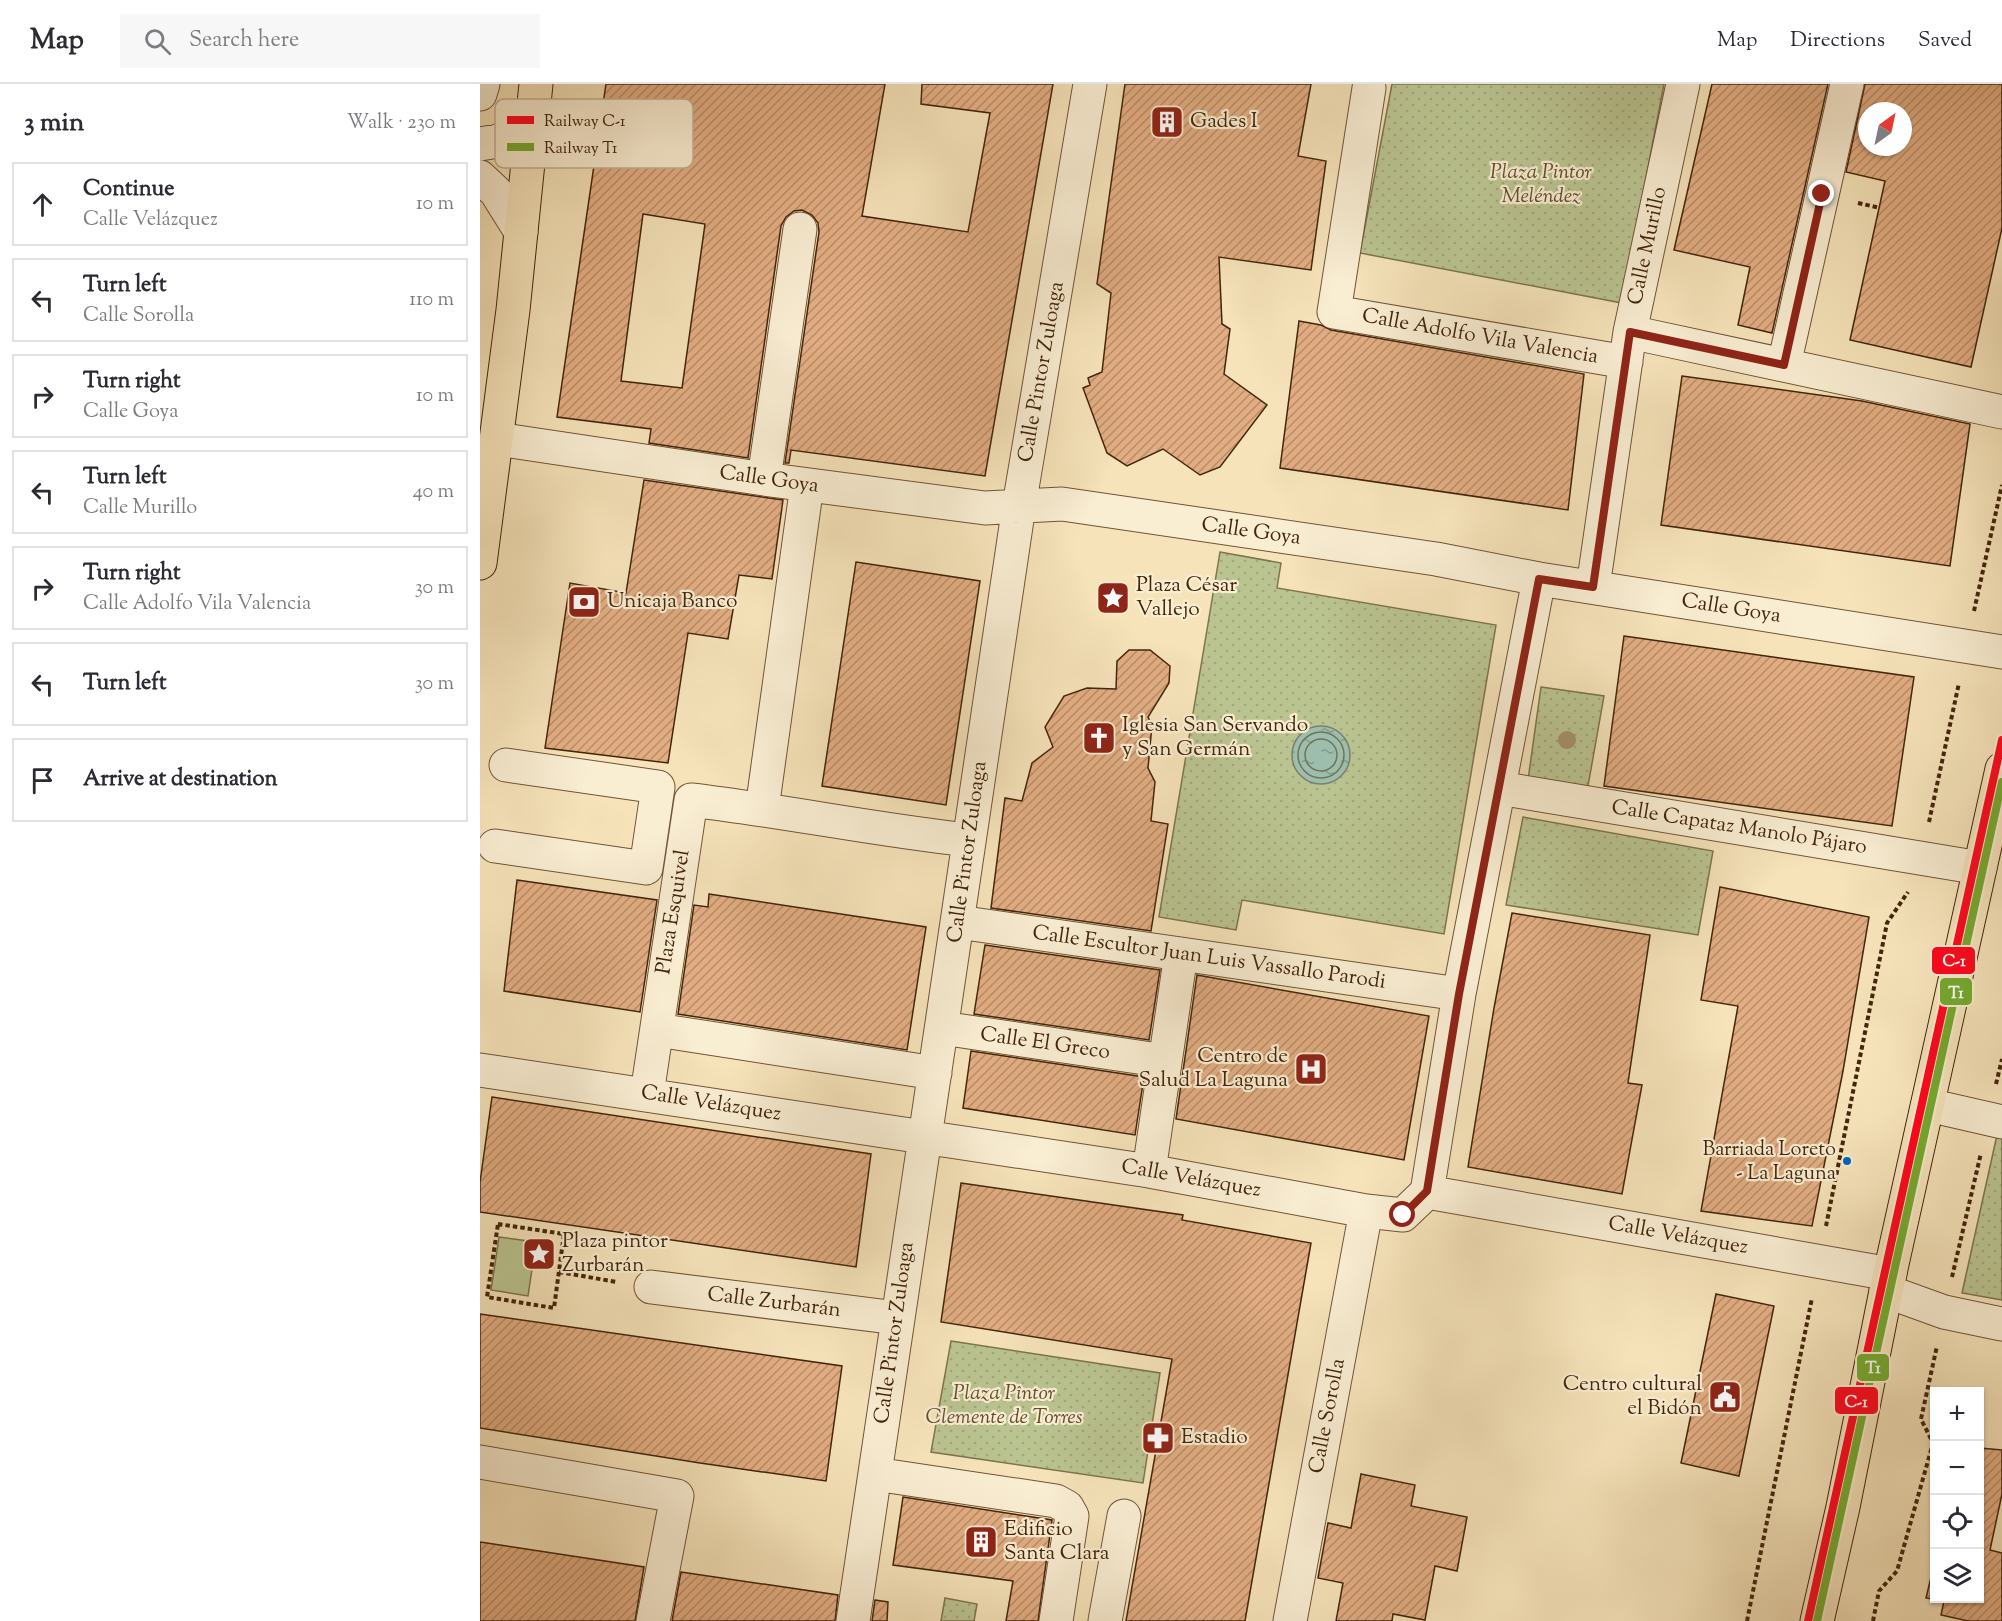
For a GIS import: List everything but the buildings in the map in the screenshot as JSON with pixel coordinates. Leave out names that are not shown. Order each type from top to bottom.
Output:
[{"type":"main road","points":[[535,99],[536,84]]},
{"type":"main road","points":[[480,563],[484,505],[497,439],[527,168]]},
{"type":"main road","points":[[1817,1621],[1843,1507],[1888,1283],[2002,769]]},
{"type":"street","points":[[480,94],[483,84]]},
{"type":"street","name":"Calle Pintor Zuloaga","points":[[852,1621],[1019,506],[1090,84]]},
{"type":"street","name":"Calle Murillo","points":[[1593,587],[1628,347],[1683,84]]},
{"type":"street","points":[[1784,365],[1846,84]]},
{"type":"street","name":"Calle Adolfo Vila Valencia","points":[[1368,88],[1334,312],[1784,365],[2002,412]]},
{"type":"street","points":[[480,144],[495,142]]},
{"type":"street","points":[[480,177],[496,192],[520,232]]},
{"type":"street","points":[[764,479],[800,230]]},
{"type":"street","name":"Calle Goya","points":[[497,439],[764,479],[985,508],[1062,504],[1436,559],[1539,579],[2002,652]]},
{"type":"street","points":[[762,808],[807,485]]},
{"type":"street","points":[[1427,1191],[1459,994],[1539,579]]},
{"type":"street","points":[[495,846],[646,868],[658,787],[506,765]]},
{"type":"street","name":"Calle Capataz Manolo Pájaro","points":[[1498,788],[1980,868]]},
{"type":"street","name":"Plaza Esquivel","points":[[647,1094],[691,800],[762,808],[968,840]]},
{"type":"street","name":"Calle Escultor Juan Luis Vassallo Parodi","points":[[958,922],[1459,994]]},
{"type":"street","points":[[1149,1171],[1156,1060],[1181,954]]},
{"type":"street","name":"Calle El Greco","points":[[942,1028],[1156,1060]]},
{"type":"street","points":[[657,1030],[935,1073]]},
{"type":"street","name":"Calle Velázquez","points":[[480,1070],[1149,1171],[1366,1212],[1403,1215],[1427,1191],[1819,1262],[1888,1283],[1944,1312],[2002,1324]]},
{"type":"street","points":[[1928,1105],[2002,1122]]},
{"type":"street","name":"Calle Sorolla","points":[[1290,1621],[1366,1212]]},
{"type":"street","name":"Calle Zurbarán","points":[[651,1287],[897,1318]]},
{"type":"street","points":[[480,1462],[677,1496],[653,1621]]},
{"type":"street","points":[[875,1474],[1056,1501],[1067,1508],[1072,1516],[1056,1621]]},
{"type":"street","points":[[1105,1621],[1124,1516]]},
{"type":"path","points":[[1747,1621],[1887,923],[1914,882],[1921,858],[2002,485]]},
{"type":"path","points":[[498,1224],[564,1234],[559,1272],[554,1308],[487,1297],[498,1224]]},
{"type":"path","points":[[559,1272],[595,1278]]},
{"type":"green space","name":"Plaza Pintor Meléndez","points":[[1392,84],[1664,84],[1622,303],[1360,253]]},
{"type":"green space","points":[[1220,552],[1281,563],[1277,588],[1496,625],[1444,934],[1242,900],[1236,930],[1159,917]]},
{"type":"green space","points":[[1541,687],[1604,696],[1588,786],[1528,780]]},
{"type":"green space","points":[[1523,817],[1713,851],[1698,935],[1506,905]]},
{"type":"green space","points":[[1997,1135],[2002,1136],[2002,1300],[1962,1293]]},
{"type":"green space","points":[[499,1237],[536,1242],[528,1296],[491,1290]]},
{"type":"green space","name":"Plaza Pîntor Clemente de Torres","points":[[951,1341],[1160,1373],[1143,1483],[931,1452]]},
{"type":"green space","points":[[945,1598],[977,1604],[974,1621],[941,1621]]},
{"type":"water","points":[[1315,726],[1327,726],[1342,734],[1350,749],[1350,761],[1342,776],[1327,784],[1315,784],[1300,776],[1292,761],[1292,749],[1300,734]]},
{"type":"rail line","name":"C-1","points":[[1808,1621],[2002,740]]},
{"type":"rail line","name":"T1","points":[[1817,1621],[2002,782]]},
{"type":"place","name":"Gades I","points":[[1167,122]]},
{"type":"place","name":"Plaza César Vallejo","points":[[1113,598]]},
{"type":"place","name":"Unicaja Banco","points":[[584,602]]},
{"type":"place","name":"Iglesia San Servando y San Germán","points":[[1099,738]]},
{"type":"place","name":"Centro de Salud La Laguna","points":[[1311,1069]]},
{"type":"place","name":"Barriada Loreto - La Laguna","points":[[1847,1161]]},
{"type":"place","name":"Plaza pintor Zurbarán","points":[[539,1254]]},
{"type":"place","name":"Centro cultural el Bidón","points":[[1725,1397]]},
{"type":"place","name":"Estadio","points":[[1158,1438]]},
{"type":"place","name":"Edificio Santa Clara","points":[[981,1542]]},
{"type":"route","points":[[1403,1215],[1427,1191],[1459,994],[1539,579],[1593,587],[1630,332],[1784,365],[1822,194]]}]
